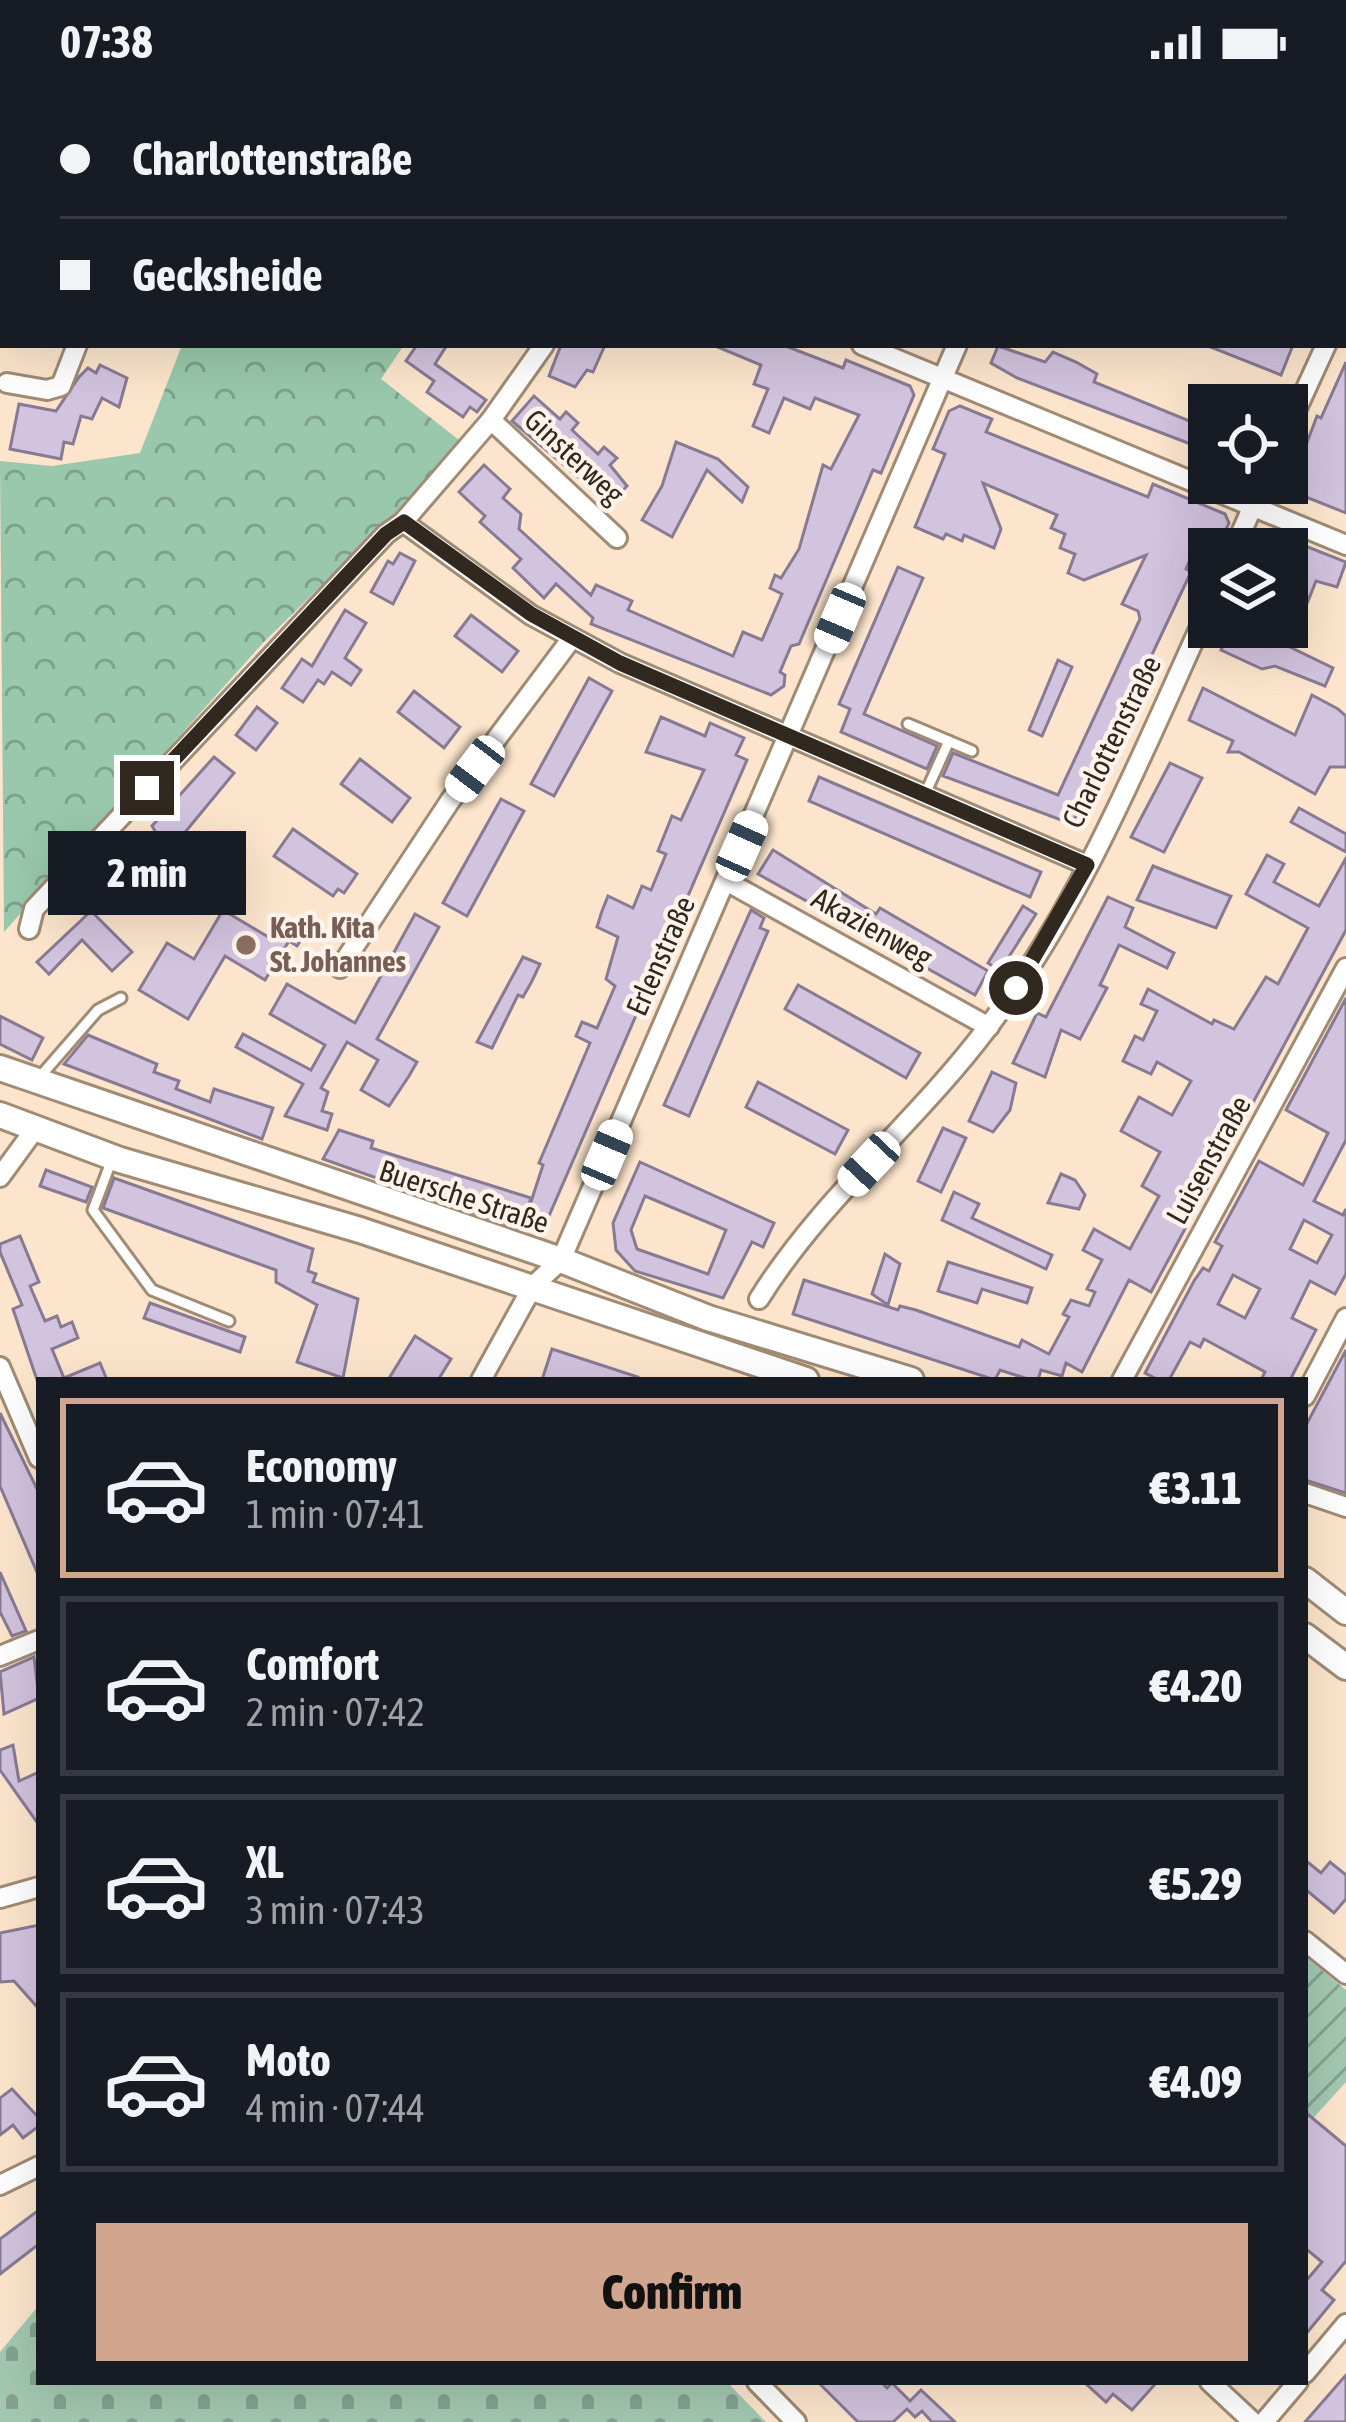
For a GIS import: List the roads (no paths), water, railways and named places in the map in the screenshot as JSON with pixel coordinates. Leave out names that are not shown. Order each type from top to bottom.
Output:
[{"type":"main road","name":"Buersche Straße","points":[[0,1068],[561,1259],[708,1318],[901,1377]]},
{"type":"main road","points":[[0,1115],[112,1157],[260,1198],[797,1377]]},
{"type":"main road","points":[[1308,1582],[1346,1612]]},
{"type":"main road","points":[[1308,1638],[1346,1667]]},
{"type":"street","points":[[7,383],[47,390],[61,386],[76,348]]},
{"type":"street","name":"Ginsterweg","points":[[29,929],[34,909],[386,534],[404,522],[491,421],[542,348]]},
{"type":"street","points":[[869,348],[1346,545]]},
{"type":"street","name":"Erlenstraße","points":[[561,1259],[956,348]]},
{"type":"street","points":[[1308,384],[1325,348]]},
{"type":"street","name":"Ginsterweg","points":[[491,421],[616,538]]},
{"type":"street","points":[[1243,528],[1252,506]]},
{"type":"street","points":[[404,522],[572,638],[788,739],[1087,865]]},
{"type":"street","points":[[340,968],[451,801],[572,638]]},
{"type":"street","name":"Charlottenstraße","points":[[759,1299],[782,1260],[988,1027],[1087,865],[1190,648]]},
{"type":"street","name":"Akazienweg","points":[[726,881],[988,1027]]},
{"type":"street","name":"Luisenstraße","points":[[1124,1377],[1346,968]]},
{"type":"street","points":[[0,1177],[34,1130]]},
{"type":"street","points":[[483,1377],[533,1286],[561,1259]]},
{"type":"street","points":[[1308,1390],[1346,1318]]},
{"type":"street","points":[[0,1367],[36,1451]]},
{"type":"street","points":[[1308,1494],[1346,1507]]},
{"type":"street","points":[[0,1655],[36,1641]]},
{"type":"street","points":[[0,1898],[36,1888]]},
{"type":"street","points":[[1308,1943],[1346,1974]]},
{"type":"street","points":[[0,2185],[36,2167]]},
{"type":"street","points":[[1308,2369],[1346,2324]]},
{"type":"street","points":[[760,2385],[796,2422]]},
{"type":"street","points":[[1213,2385],[1253,2422]]},
{"type":"street","points":[[1264,2422],[1295,2385]]},
{"type":"lane","points":[[908,724],[972,751]]},
{"type":"lane","points":[[925,794],[949,741]]},
{"type":"lane","points":[[35,1083],[98,1010],[121,998]]},
{"type":"lane","points":[[112,1157],[93,1210],[136,1274],[152,1290],[229,1321]]},
{"type":"place","name":"Kath. Kita St. Johannes","points":[[246,945]]}]
